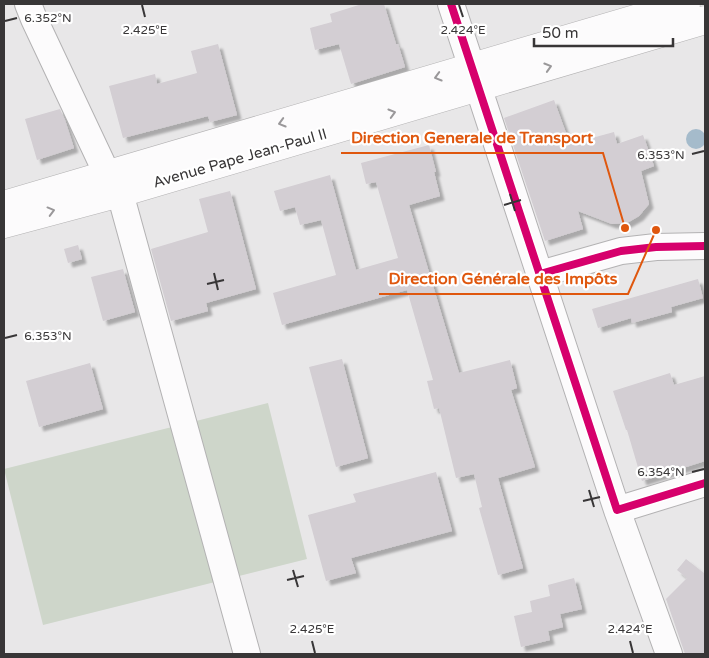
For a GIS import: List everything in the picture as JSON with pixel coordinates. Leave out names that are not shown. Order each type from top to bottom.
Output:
[{"type":"main road","name":"Avenue Pape Jean-Paul II","points":[[4,224],[114,184],[475,77],[686,4]]},
{"type":"main road","name":"Avenue Pape Jean-Paul II","points":[[475,77],[705,20]]},
{"type":"main road","name":"Avenue Pape Jean-Paul II","points":[[4,205],[114,184]]},
{"type":"street","points":[[28,4],[114,184],[248,654]]},
{"type":"street","points":[[451,4],[617,510],[668,654]]},
{"type":"street","points":[[540,274],[621,251],[656,247],[705,246]]},
{"type":"street","points":[[617,510],[705,483]]},
{"type":"shaded area","points":[[268,403],[307,559],[43,625],[4,469]]},
{"type":"water","points":[[692,129],[700,129],[706,135],[706,143],[700,149],[692,149],[686,143],[686,135]]},
{"type":"building","points":[[362,4],[384,4],[405,67],[351,84],[339,44],[315,50],[310,28],[332,22],[330,14]]},
{"type":"building","points":[[218,44],[237,115],[210,122],[208,116],[123,138],[109,86],[155,74],[157,84],[197,73],[191,51]]},
{"type":"building","points":[[554,100],[570,144],[614,132],[617,144],[643,135],[654,166],[641,171],[649,204],[639,216],[627,223],[612,224],[578,211],[583,229],[545,241],[504,118]]},
{"type":"building","points":[[60,109],[74,148],[37,160],[25,119]]},
{"type":"building","points":[[429,145],[440,196],[409,205],[459,373],[510,360],[517,388],[511,390],[535,467],[498,478],[523,568],[498,575],[479,508],[482,507],[474,474],[456,478],[439,408],[434,409],[427,381],[433,380],[407,290],[282,325],[273,293],[336,275],[321,220],[300,225],[295,207],[280,211],[274,191],[330,175],[356,270],[398,258],[376,182],[366,184],[361,163]]},
{"type":"building","points":[[230,191],[256,289],[206,303],[208,311],[171,321],[151,249],[208,232],[199,199]]},
{"type":"building","points":[[78,245],[82,259],[68,263],[64,249]]},
{"type":"building","points":[[123,269],[135,312],[103,321],[91,277]]},
{"type":"building","points":[[698,279],[703,298],[671,307],[672,312],[632,323],[631,318],[598,328],[592,309]]},
{"type":"building","points":[[342,359],[368,458],[336,467],[309,367]]},
{"type":"building","points":[[90,363],[103,409],[39,427],[26,381]]},
{"type":"building","points":[[670,373],[674,385],[705,376],[705,461],[642,481],[613,391]]},
{"type":"building","points":[[436,472],[452,531],[351,558],[356,573],[326,581],[308,515],[356,502],[353,494]]},
{"type":"building","points":[[686,559],[705,574],[705,654],[685,654],[666,599],[687,578],[677,570]]},
{"type":"building","points":[[574,578],[582,609],[560,614],[563,627],[548,631],[550,640],[521,647],[514,616],[532,612],[530,601],[550,596],[548,585]]},
{"type":"cycle path","points":[[451,4],[617,510],[705,483]]},
{"type":"cycle path","points":[[540,274],[621,251],[656,247],[705,246]]},
{"type":"place","name":"Direction Generale de Transport","points":[[625,228]]},
{"type":"place","name":"Direction Générale des Impôts","points":[[656,230]]}]
